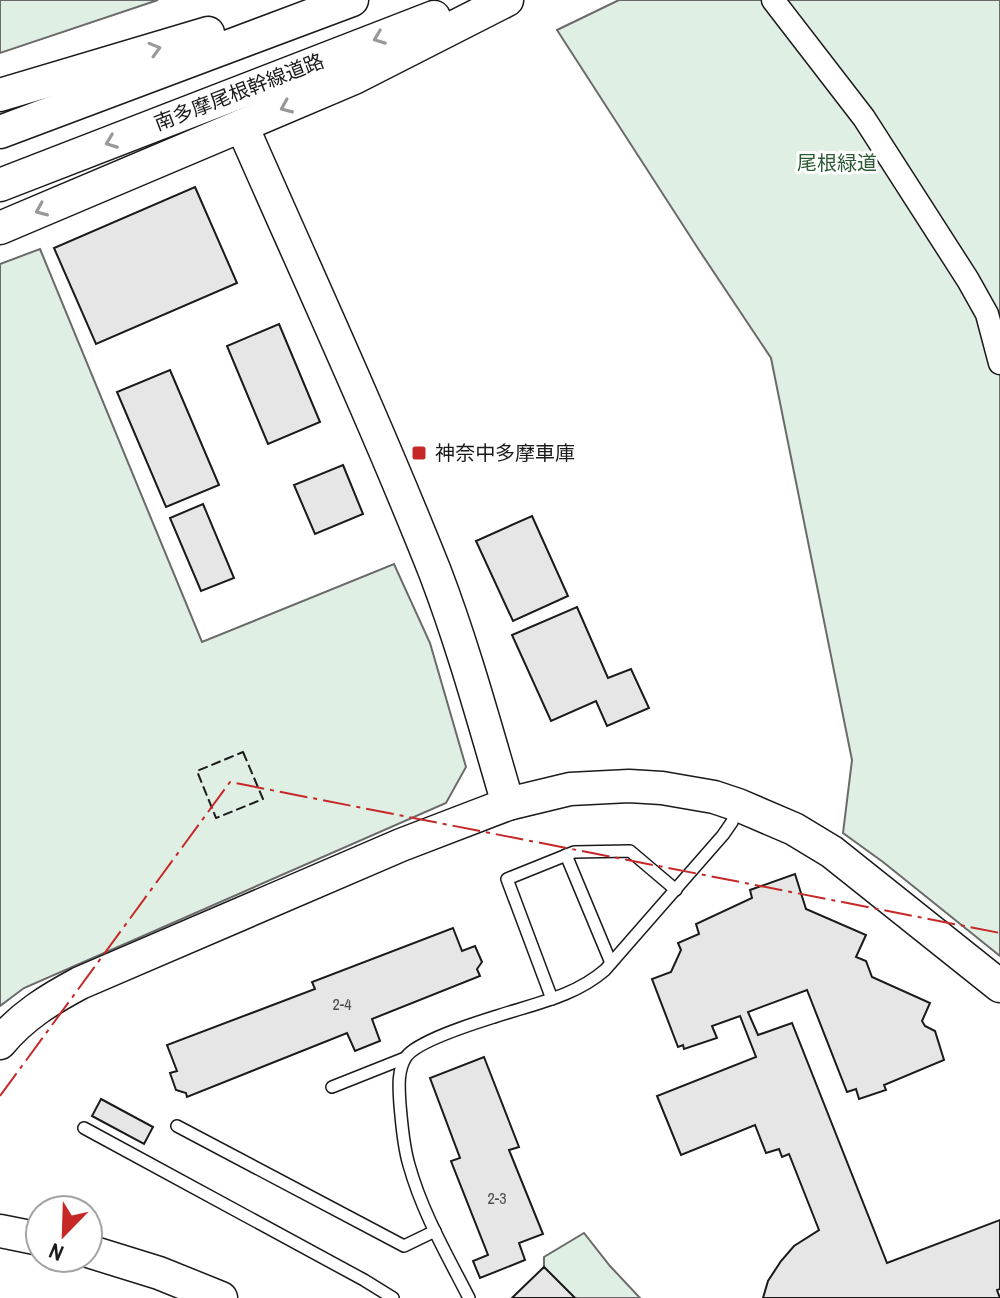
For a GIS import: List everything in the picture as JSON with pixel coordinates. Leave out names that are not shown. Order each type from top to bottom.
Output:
[{"type":"street","points":[[0,95],[321,0]]},
{"type":"street","points":[[0,132],[352,0]]},
{"type":"street","name":"南多摩尾根幹線道路","points":[[0,185],[478,0]]},
{"type":"street","points":[[0,228],[354,78],[507,0]]},
{"type":"street","points":[[773,0],[864,118],[968,280],[987,314],[1000,363]]},
{"type":"street","points":[[242,126],[435,572],[508,804]]},
{"type":"street","points":[[0,1043],[24,1018],[48,1000],[80,983],[401,845],[508,804],[570,789],[629,786],[695,793],[738,805],[794,829],[832,852],[1000,986]]},
{"type":"street","points":[[0,1231],[24,1236]]},
{"type":"street","points":[[104,1256],[159,1273],[221,1298]]},
{"type":"lane","points":[[469,1298],[417,1192],[408,1162],[399,1089],[405,1058],[433,1040],[574,991],[591,982],[723,835],[738,805]]},
{"type":"lane","points":[[552,999],[507,879],[574,852],[630,851],[676,890]]},
{"type":"lane","points":[[566,855],[611,963]]},
{"type":"lane","points":[[332,1087],[405,1058]]},
{"type":"lane","points":[[177,1126],[404,1246],[435,1231]]},
{"type":"lane","points":[[84,1128],[393,1298]]},
{"type":"green space","points":[[0,0],[158,0],[0,53]]},
{"type":"green space","name":"尾根緑道","points":[[619,0],[1000,0],[1000,956],[843,833],[852,760],[771,358],[557,30]]},
{"type":"green space","points":[[40,249],[202,642],[394,564],[430,643],[466,767],[446,803],[24,988],[0,1006],[0,264]]},
{"type":"green space","points":[[584,1233],[640,1298],[575,1298],[544,1267],[544,1257]]},
{"type":"building","points":[[195,187],[237,283],[96,344],[54,248]]},
{"type":"building","points":[[279,324],[320,422],[268,444],[227,346]]},
{"type":"building","points":[[170,370],[219,485],[166,507],[117,392]]},
{"type":"building","points":[[343,465],[363,514],[315,534],[294,485]]},
{"type":"building","points":[[203,504],[234,578],[201,591],[170,518]]},
{"type":"building","points":[[532,516],[568,596],[513,621],[476,541]]},
{"type":"building","points":[[577,607],[608,678],[631,669],[649,708],[607,726],[596,701],[551,721],[512,635]]},
{"type":"building","points":[[795,874],[806,909],[866,935],[856,957],[866,961],[872,977],[930,1003],[922,1021],[935,1031],[944,1060],[884,1085],[886,1090],[859,1099],[856,1089],[847,1092],[807,990],[748,1012],[758,1035],[792,1023],[887,1263],[1000,1220],[1000,1289],[997,1290],[1000,1298],[763,1298],[768,1281],[781,1261],[794,1246],[819,1230],[789,1154],[782,1157],[779,1149],[766,1153],[755,1125],[681,1155],[657,1096],[756,1057],[740,1016],[712,1026],[717,1038],[684,1049],[683,1045],[678,1047],[652,979],[671,972],[681,950],[678,943],[699,934],[696,924],[752,898],[750,890]]},
{"type":"building","points":[[453,928],[462,951],[475,946],[482,962],[477,969],[480,976],[372,1019],[380,1041],[355,1051],[347,1033],[187,1097],[186,1093],[176,1090],[170,1073],[177,1071],[167,1045],[315,989],[312,982]]},
{"type":"building","points":[[484,1057],[519,1147],[509,1150],[543,1234],[519,1243],[525,1260],[480,1278],[473,1261],[488,1255],[451,1161],[460,1158],[430,1078]]},
{"type":"building","points":[[101,1099],[153,1127],[144,1144],[92,1116]]},
{"type":"building","points":[[544,1267],[575,1298],[512,1298],[516,1294]]},
{"type":"fence","points":[[243,752],[263,799],[216,818],[197,771],[243,752]]},
{"type":"power","points":[[0,1096],[230,782],[1000,933]]},
{"type":"place","name":"神奈中多摩車庫","points":[[419,453]]}]
